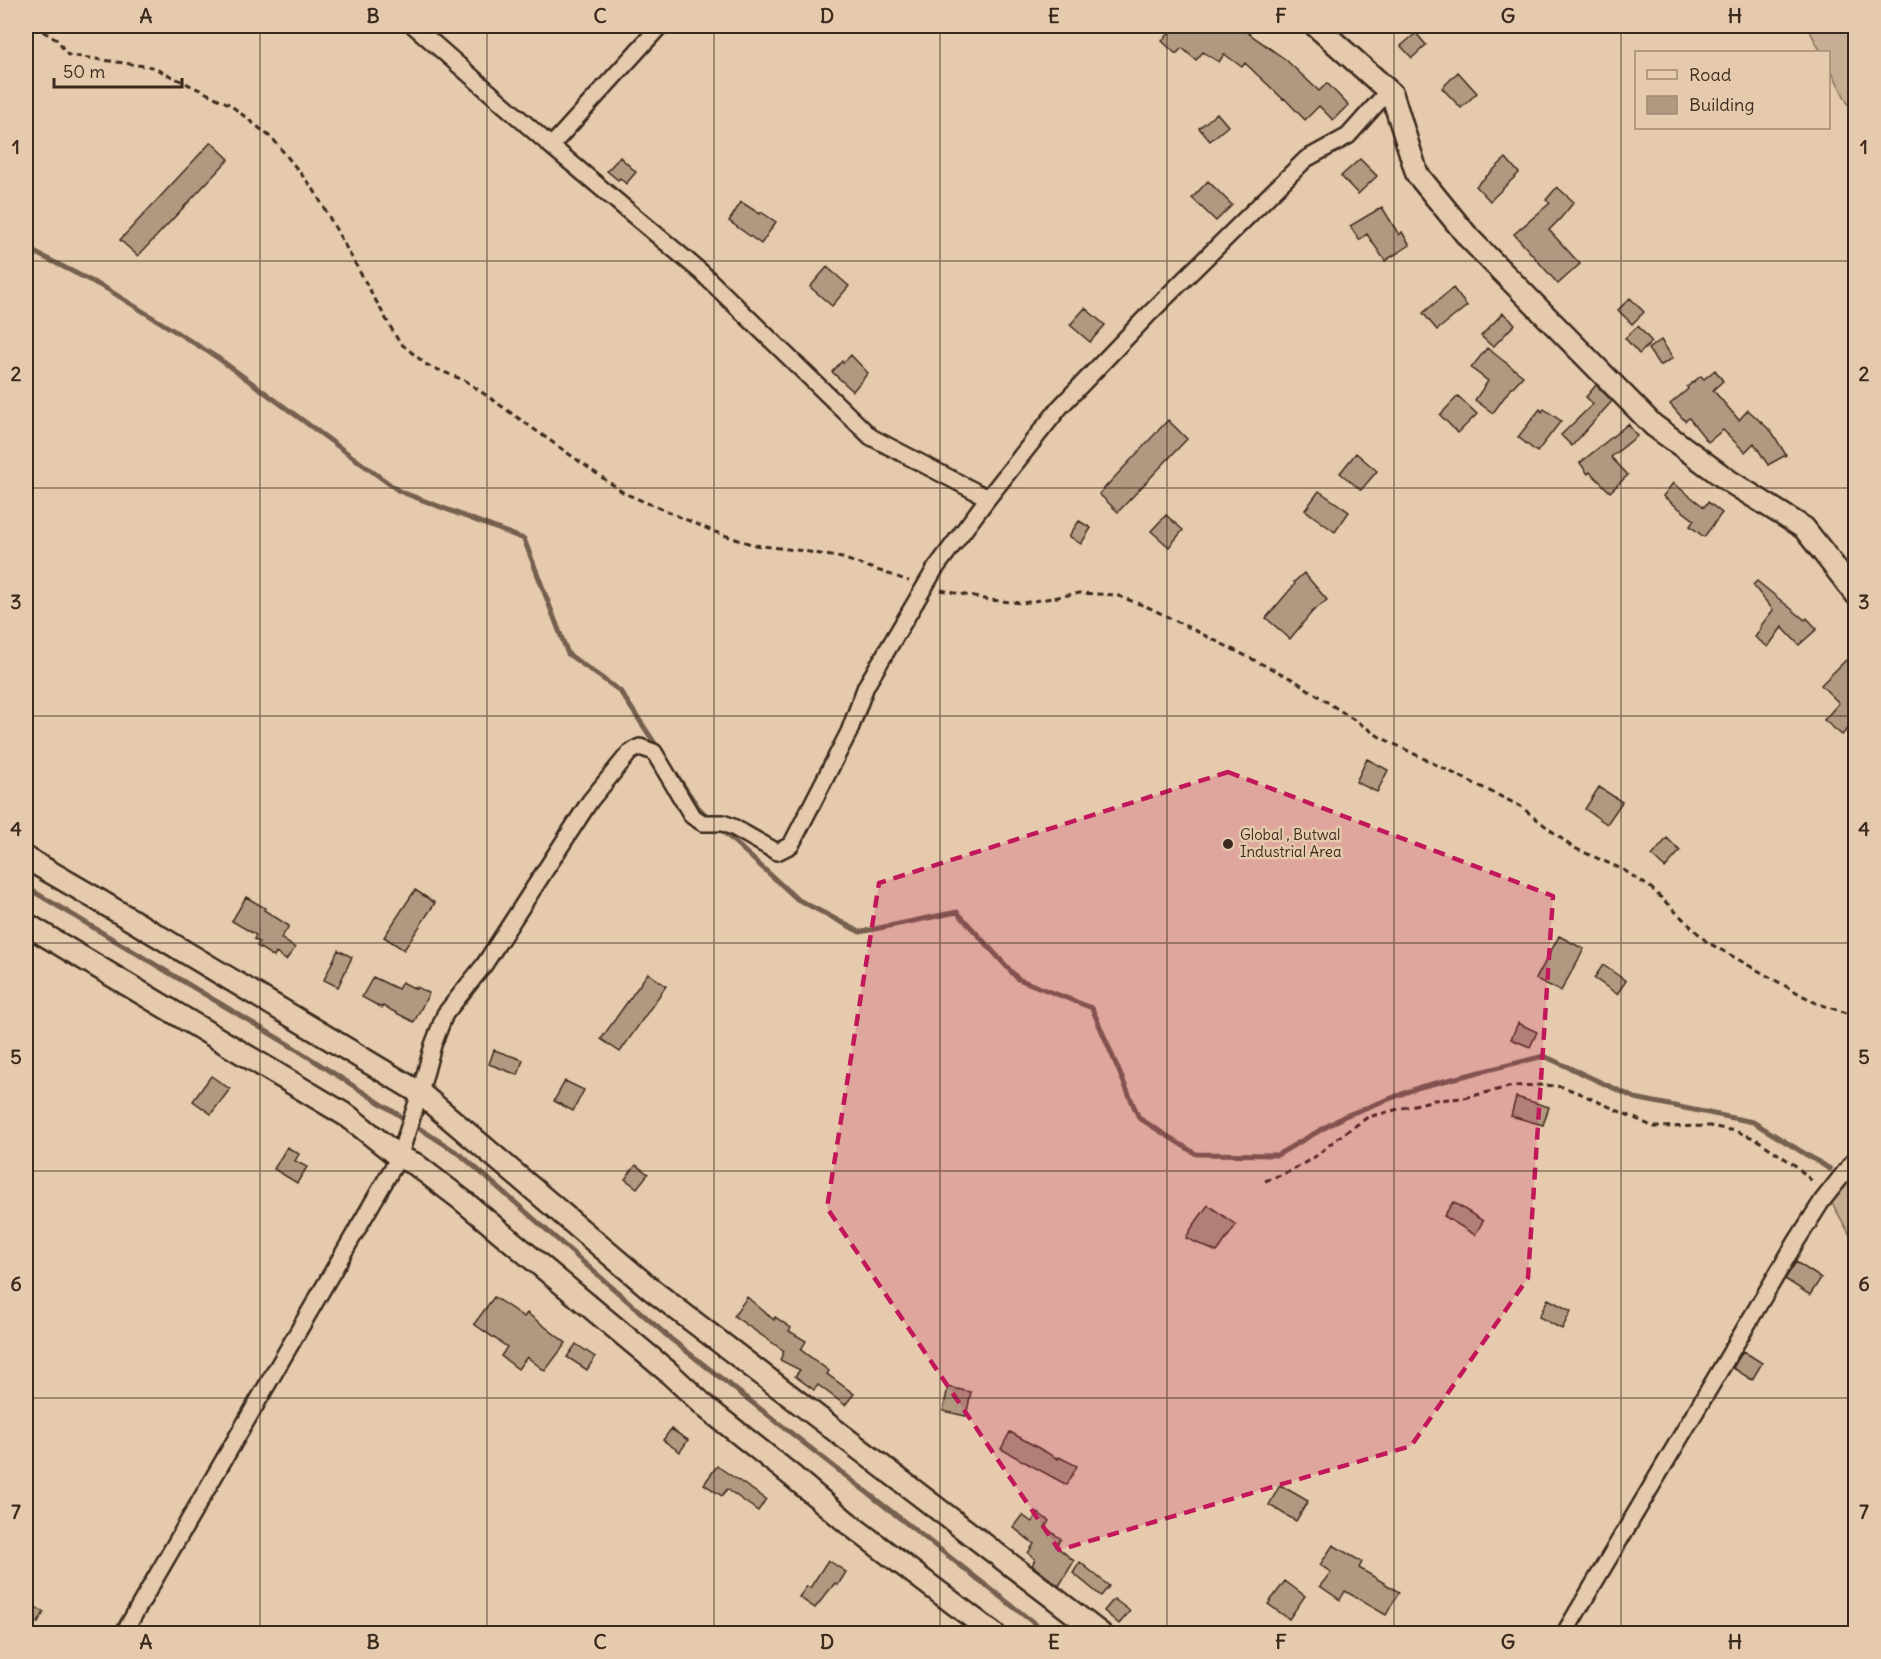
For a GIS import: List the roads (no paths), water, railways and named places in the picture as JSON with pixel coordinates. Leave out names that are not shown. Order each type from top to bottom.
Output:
[{"type":"main road","points":[[1317,26],[1392,94],[1417,174],[1469,238],[1653,425],[1729,481],[1804,528],[1856,594]]},
{"type":"main road","points":[[26,858],[95,898],[418,1100],[652,1290],[1101,1634]]},
{"type":"main road","points":[[26,924],[349,1118],[399,1157],[415,1164],[462,1200],[650,1357],[708,1409],[849,1524],[994,1634]]},
{"type":"street","points":[[414,26],[551,146],[701,272],[871,437],[988,498]]},
{"type":"street","points":[[551,146],[660,26]]},
{"type":"street","points":[[123,1634],[399,1157],[433,1045],[445,1014],[484,965],[590,801],[630,752],[640,747],[654,752],[692,816],[703,823],[723,823],[777,852],[791,845],[849,732],[866,686],[935,569],[1060,408],[1147,316],[1306,159],[1348,136],[1381,99],[1392,94]]},
{"type":"street","points":[[1564,1634],[1796,1242],[1822,1201],[1856,1158]]},
{"type":"waterway","points":[[26,248],[107,289],[218,358],[399,491],[524,539],[568,654],[620,691],[660,751]]},
{"type":"waterway","points":[[677,776],[698,807],[711,820]]},
{"type":"waterway","points":[[718,827],[797,899],[860,932],[957,912],[1018,979],[1092,1008],[1139,1118],[1196,1154],[1277,1155],[1345,1116],[1420,1087],[1544,1056],[1635,1098],[1753,1122],[1830,1169]]},
{"type":"waterway","points":[[26,887],[296,1049],[461,1155],[671,1339],[1048,1634]]},
{"type":"place","name":"Global , Butwal Industrial Area","points":[[1228,844]]}]
